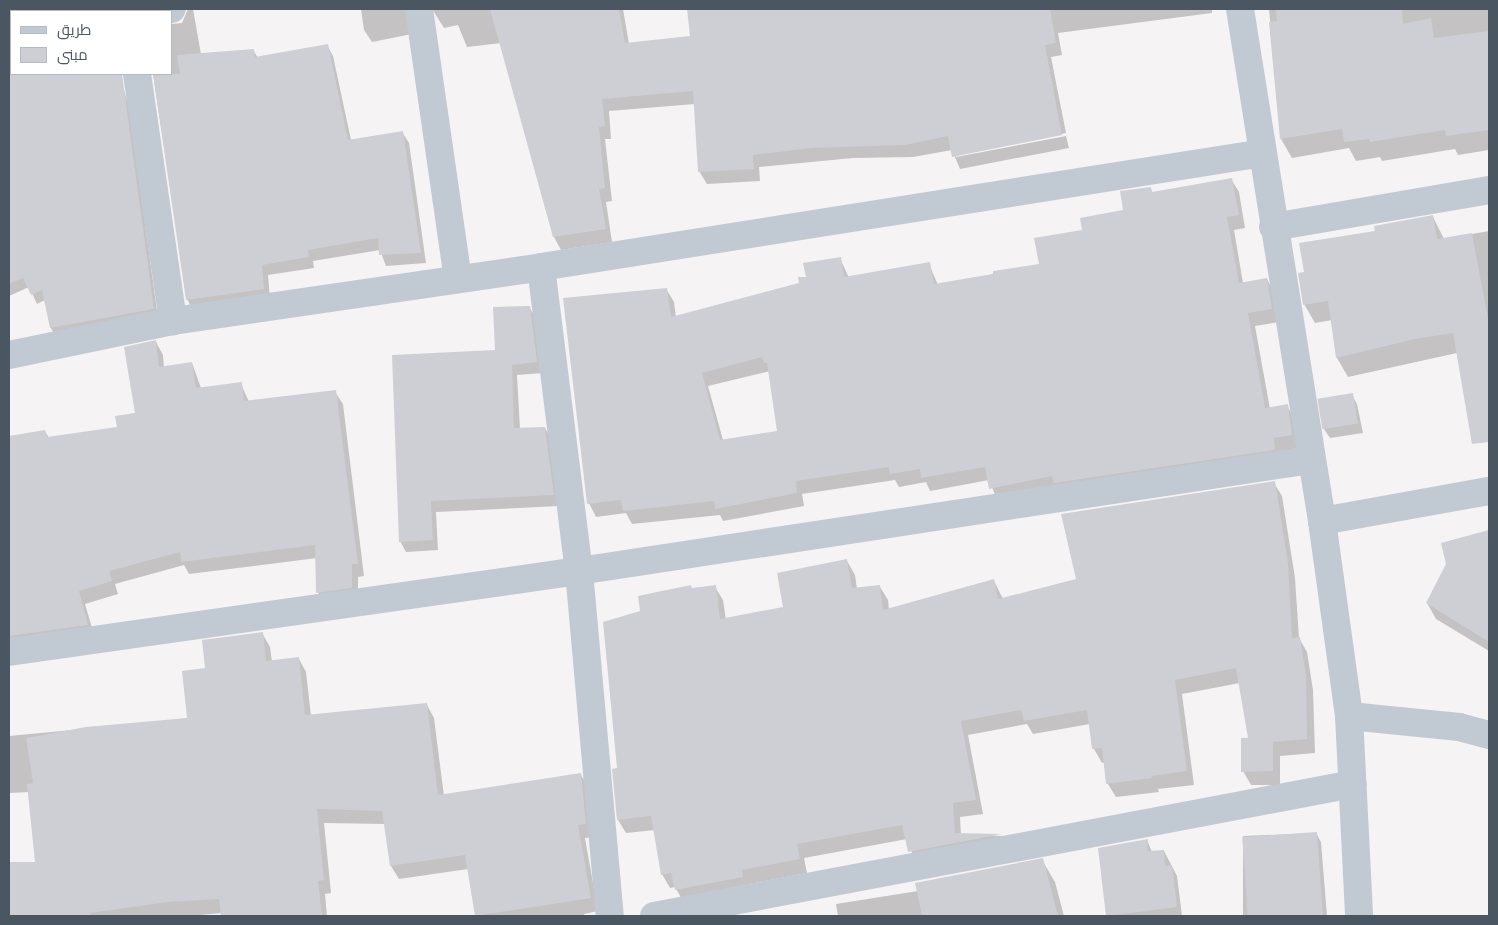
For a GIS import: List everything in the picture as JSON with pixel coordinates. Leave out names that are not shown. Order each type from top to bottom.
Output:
[{"type":"street","points":[[419,9],[458,279]]},
{"type":"street","points":[[1240,9],[1310,460],[1322,521],[1349,716],[1359,916]]},
{"type":"street","points":[[137,75],[173,321]]},
{"type":"street","points":[[9,355],[173,321],[541,267],[1263,153]]},
{"type":"street","points":[[1273,227],[1489,190]]},
{"type":"street","points":[[541,267],[579,571],[610,916]]},
{"type":"street","points":[[9,652],[579,571],[1310,460]]},
{"type":"street","points":[[1322,521],[1489,491]]},
{"type":"street","points":[[1349,716],[1459,727],[1489,735]]},
{"type":"street","points":[[654,916],[1353,784]]},
{"type":"building","points":[[490,9],[619,9],[625,43],[690,36],[687,9],[1050,9],[1056,43],[1045,45],[1062,135],[952,157],[948,136],[905,145],[812,148],[753,155],[754,169],[698,172],[693,91],[602,99],[605,126],[599,127],[605,188],[599,189],[606,229],[553,237]]},
{"type":"building","points":[[1276,9],[1402,9],[1403,24],[1431,18],[1434,38],[1489,31],[1489,130],[1446,136],[1445,130],[1370,142],[1369,139],[1344,142],[1342,129],[1280,139],[1269,22],[1277,21]]},
{"type":"building","points":[[328,44],[348,140],[403,131],[421,253],[379,255],[378,238],[308,250],[309,257],[262,265],[264,289],[186,300],[153,75],[180,74],[177,55],[254,49],[255,57]]},
{"type":"building","points":[[9,74],[122,75],[154,309],[50,328],[42,290],[31,295],[23,278],[9,284]]},
{"type":"building","points":[[1232,178],[1239,215],[1227,217],[1239,283],[1267,278],[1272,309],[1248,313],[1265,408],[1288,404],[1292,435],[1274,438],[1275,450],[1054,483],[1052,476],[989,489],[985,467],[921,478],[920,469],[890,474],[889,467],[796,481],[797,493],[715,509],[714,501],[623,511],[621,500],[587,504],[563,298],[667,288],[671,317],[799,283],[798,277],[806,277],[803,263],[841,257],[844,277],[930,262],[934,284],[993,274],[993,271],[1039,264],[1034,238],[1082,230],[1080,218],[1123,210],[1120,191],[1151,187],[1152,192]],"holes":[[[762,357],[764,363],[767,363],[777,431],[720,440],[702,373]]]},
{"type":"building","points":[[1433,215],[1437,239],[1472,233],[1489,324],[1489,442],[1472,444],[1453,333],[1415,339],[1336,358],[1328,301],[1303,305],[1298,273],[1304,272],[1299,243],[1375,231],[1374,226]]},
{"type":"building","points":[[530,306],[537,362],[512,365],[514,428],[545,427],[554,495],[431,501],[433,540],[399,542],[392,355],[495,350],[493,307]]},
{"type":"building","points":[[156,340],[159,367],[192,362],[196,388],[242,382],[244,401],[336,390],[358,564],[352,564],[352,588],[316,593],[315,545],[181,562],[180,552],[109,571],[112,581],[79,591],[88,625],[9,636],[9,436],[45,430],[47,437],[117,427],[115,416],[135,413],[124,347]]},
{"type":"building","points":[[1353,393],[1358,424],[1322,429],[1317,399]]},
{"type":"building","points":[[1275,481],[1288,563],[1292,638],[1300,637],[1306,676],[1307,739],[1273,742],[1273,771],[1241,772],[1241,738],[1248,738],[1236,668],[1175,680],[1187,771],[1151,776],[1152,778],[1106,784],[1102,748],[1092,749],[1087,710],[1024,721],[1021,710],[961,721],[976,800],[953,803],[955,833],[1002,834],[908,852],[902,825],[797,844],[800,859],[742,870],[743,877],[675,890],[671,873],[661,875],[651,816],[617,820],[612,769],[617,768],[603,622],[640,611],[638,596],[691,585],[692,588],[716,585],[720,619],[783,607],[777,573],[847,559],[852,588],[880,585],[883,610],[994,579],[998,599],[1076,579],[1061,514]]},
{"type":"building","points":[[1489,530],[1489,642],[1426,603],[1446,564],[1441,543]]},
{"type":"building","points":[[263,632],[266,661],[299,657],[305,715],[427,703],[438,795],[581,773],[586,824],[578,825],[591,898],[475,916],[465,855],[390,866],[382,811],[317,809],[324,880],[318,881],[322,916],[221,916],[219,899],[168,902],[90,913],[91,916],[9,916],[9,862],[35,862],[27,784],[33,783],[26,738],[86,727],[187,718],[182,671],[205,668],[202,640]]},
{"type":"building","points":[[1317,832],[1323,916],[1248,916],[1242,837]]},
{"type":"building","points":[[1148,839],[1147,851],[1164,850],[1165,866],[1172,865],[1177,907],[1106,916],[1098,848]]},
{"type":"building","points":[[1043,858],[1058,916],[922,916],[915,883]]}]
